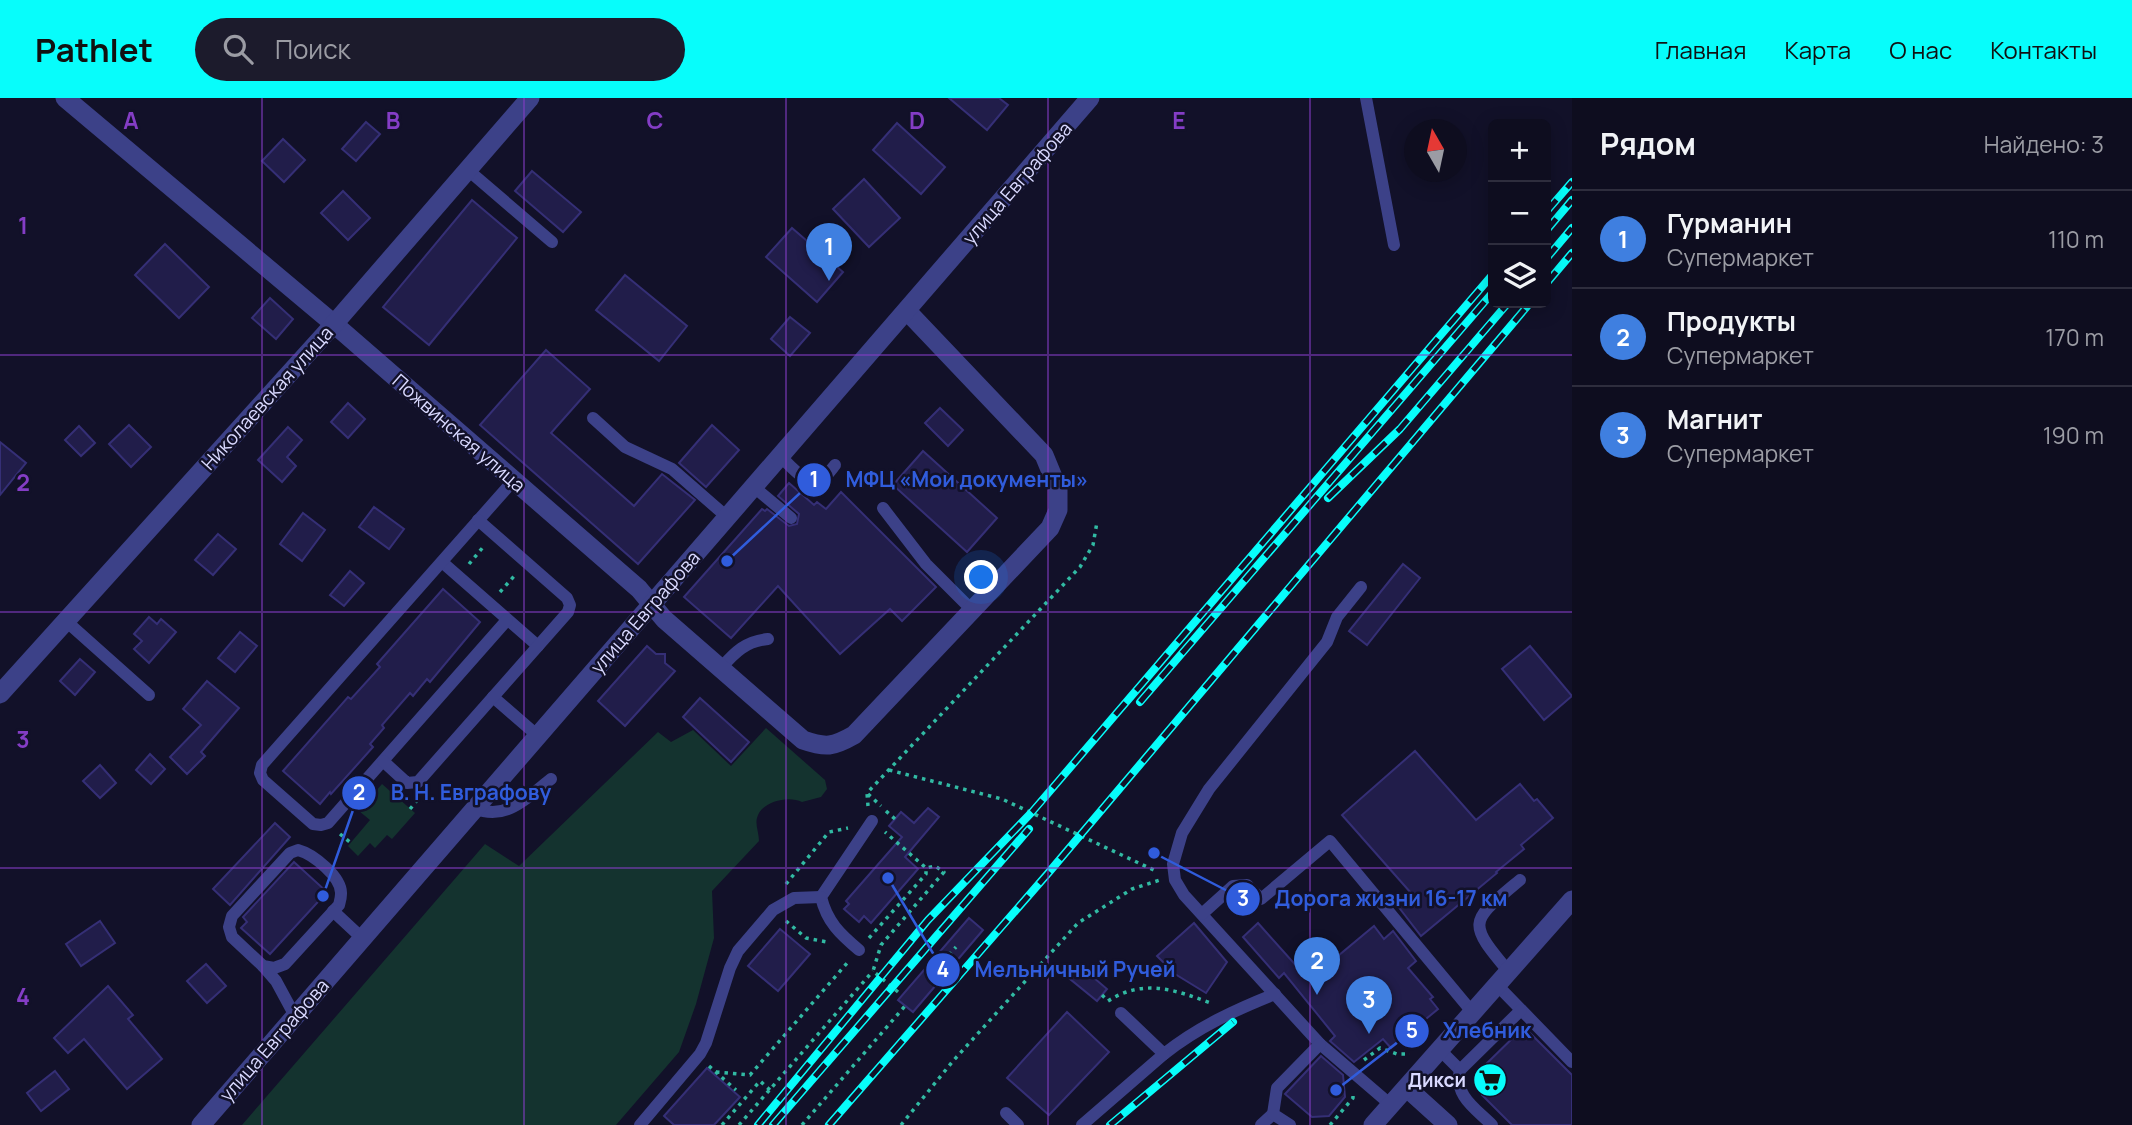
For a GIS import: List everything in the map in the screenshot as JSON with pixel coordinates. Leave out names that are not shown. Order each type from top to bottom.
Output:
[{"type":"street","name":"Пожвинская улица","points":[[65,98],[334,324],[639,589],[664,619],[803,740],[821,746],[839,744],[854,735],[972,610]]},
{"type":"street","name":"Николаевская улица","points":[[0,694],[334,324],[530,98]]},
{"type":"street","name":"улица Евграфова","points":[[201,1125],[1090,98]]},
{"type":"street","points":[[907,311],[1044,455],[1058,489],[1058,510],[1050,528],[972,610]]},
{"type":"street","points":[[1373,1125],[1572,900]]},
{"type":"street","points":[[1407,1088],[1448,1125]]},
{"type":"lane","points":[[1366,98],[1394,244]]},
{"type":"lane","points":[[468,170],[552,242]]},
{"type":"lane","points":[[593,418],[625,447],[672,469],[727,517]]},
{"type":"lane","points":[[780,456],[807,480],[814,482],[820,481],[835,465]]},
{"type":"lane","points":[[507,620],[328,823],[313,824],[263,780],[260,773],[262,765],[513,481]]},
{"type":"lane","points":[[754,487],[790,519]]},
{"type":"lane","points":[[883,508],[926,564],[972,610]]},
{"type":"lane","points":[[383,761],[407,783],[418,782],[568,612],[570,605],[567,598],[478,520]]},
{"type":"lane","points":[[442,562],[538,646]]},
{"type":"lane","points":[[1361,587],[1337,617],[1327,642],[1209,789],[1182,833],[1173,864],[1175,880],[1184,895],[1320,1044],[1391,1105]]},
{"type":"lane","points":[[66,621],[149,695]]},
{"type":"lane","points":[[721,668],[736,651],[753,640],[768,639]]},
{"type":"lane","points":[[493,697],[538,736]]},
{"type":"lane","points":[[475,808],[488,814],[506,810],[522,802],[551,779]]},
{"type":"lane","points":[[859,950],[834,928],[825,913],[821,897],[872,821]]},
{"type":"lane","points":[[1202,914],[1233,886],[1247,885],[1261,899],[1330,841],[1473,1013]]},
{"type":"lane","points":[[263,966],[274,968],[285,964],[339,905],[342,892],[337,880],[307,853],[298,850],[290,853],[232,916],[229,927],[232,937],[276,981],[295,1016]]},
{"type":"lane","points":[[1520,880],[1484,910],[1479,924],[1481,939],[1521,1010],[1572,1062]]},
{"type":"lane","points":[[640,1125],[706,1043],[738,951],[773,910],[794,898],[821,897]]},
{"type":"lane","points":[[333,911],[362,938]]},
{"type":"lane","points":[[1082,1125],[1182,1040],[1231,1011],[1275,994]]},
{"type":"lane","points":[[1492,1125],[1461,1093],[1457,1082],[1460,1070],[1521,1010]]},
{"type":"lane","points":[[1121,1013],[1164,1054]]},
{"type":"lane","points":[[1261,1125],[1273,1114],[1277,1088],[1320,1044]]},
{"type":"lane","points":[[1440,1050],[1460,1070]]},
{"type":"lane","points":[[1006,1114],[1018,1125]]},
{"type":"lane","points":[[1273,1114],[1290,1125]]},
{"type":"path","points":[[867,793],[1080,567],[1093,545],[1097,522]]},
{"type":"path","points":[[458,576],[495,534]]},
{"type":"path","points":[[489,604],[527,562]]},
{"type":"path","points":[[889,769],[1002,799],[1175,880]]},
{"type":"path","points":[[833,943],[806,938],[773,910],[782,888],[829,832],[872,821]]},
{"type":"path","points":[[739,1125],[873,971],[881,945],[944,872],[935,866],[926,868]]},
{"type":"path","points":[[901,1125],[953,1061],[1078,923],[1132,889],[1156,879],[1175,880]]},
{"type":"path","points":[[949,955],[956,947]]},
{"type":"path","points":[[873,971],[898,992]]},
{"type":"path","points":[[1102,995],[1108,1001],[1126,990],[1171,990],[1231,1011]]},
{"type":"path","points":[[802,1125],[905,1006]]},
{"type":"path","points":[[1331,1125],[1353,1098],[1351,1071],[1378,1046],[1397,1054],[1420,1054]]},
{"type":"path","points":[[698,1056],[736,1090]]},
{"type":"path","points":[[723,1121],[760,1082],[770,1090]]},
{"type":"path","points":[[1348,1104],[1354,1110]]},
{"type":"green space","points":[[766,728],[825,780],[827,789],[821,797],[802,802],[790,799],[776,801],[760,812],[757,820],[759,841],[712,891],[714,938],[696,1004],[679,1052],[616,1125],[242,1125],[485,844],[519,866],[658,732],[671,742],[693,730],[731,766]]},
{"type":"green space","points":[[382,784],[415,813],[392,839],[387,835],[375,848],[370,843],[358,856],[348,846],[370,820],[359,811]]},
{"type":"building","points":[[949,98],[999,98],[1008,105],[987,130]]},
{"type":"building","points":[[366,122],[380,134],[356,161],[342,149]]},
{"type":"building","points":[[897,123],[945,167],[921,194],[873,150]]},
{"type":"building","points":[[283,139],[305,160],[284,182],[262,161]]},
{"type":"building","points":[[532,171],[581,212],[563,232],[515,191]]},
{"type":"building","points":[[864,179],[900,218],[869,247],[833,209]]},
{"type":"building","points":[[343,191],[370,218],[348,240],[321,213]]},
{"type":"building","points":[[472,200],[517,238],[429,345],[383,307]]},
{"type":"building","points":[[792,228],[843,272],[817,302],[766,257]]},
{"type":"building","points":[[165,244],[209,287],[179,318],[135,275]]},
{"type":"building","points":[[625,275],[687,326],[659,361],[596,310]]},
{"type":"building","points":[[270,298],[293,319],[276,339],[252,318]]},
{"type":"building","points":[[790,317],[810,333],[790,356],[771,339]]},
{"type":"building","points":[[546,350],[590,389],[551,433],[634,506],[662,474],[695,500],[638,564],[480,425]]},
{"type":"building","points":[[348,403],[365,419],[348,438],[331,422]]},
{"type":"building","points":[[940,408],[963,430],[948,446],[925,423]]},
{"type":"building","points":[[129,425],[151,447],[131,467],[109,444]]},
{"type":"building","points":[[712,425],[739,450],[706,487],[679,463]]},
{"type":"building","points":[[79,426],[95,443],[81,456],[65,440]]},
{"type":"building","points":[[288,427],[302,440],[287,457],[296,466],[282,482],[258,460]]},
{"type":"building","points":[[0,442],[26,463],[0,495]]},
{"type":"building","points":[[923,451],[997,518],[967,552],[893,485]]},
{"type":"building","points":[[789,483],[814,505],[817,502],[826,509],[841,492],[936,587],[902,621],[890,609],[840,654],[778,586],[731,638],[684,597],[762,509],[767,509],[789,526],[797,524],[799,514],[778,496]]},
{"type":"building","points":[[374,507],[404,529],[389,549],[359,527]]},
{"type":"building","points":[[303,513],[325,530],[302,561],[280,544]]},
{"type":"building","points":[[218,534],[236,549],[213,575],[195,560]]},
{"type":"building","points":[[1403,564],[1420,578],[1367,645],[1349,631]]},
{"type":"building","points":[[350,571],[364,583],[344,606],[330,595]]},
{"type":"building","points":[[443,589],[480,622],[430,682],[427,679],[413,696],[410,693],[382,725],[384,728],[370,744],[373,747],[320,804],[283,771],[348,697],[351,699],[380,667],[377,664]]},
{"type":"building","points":[[149,617],[157,624],[161,619],[176,632],[149,663],[134,649],[142,641],[134,634]]},
{"type":"building","points":[[240,632],[257,646],[235,672],[218,658]]},
{"type":"building","points":[[647,646],[656,654],[665,654],[665,663],[675,671],[625,726],[598,701]]},
{"type":"building","points":[[1530,646],[1572,696],[1544,720],[1502,669]]},
{"type":"building","points":[[80,659],[95,672],[75,695],[60,681]]},
{"type":"building","points":[[207,681],[239,708],[201,752],[205,756],[187,774],[170,757],[201,725],[183,709]]},
{"type":"building","points":[[700,698],[749,742],[731,762],[683,717]]},
{"type":"building","points":[[1415,751],[1476,820],[1520,784],[1553,818],[1521,845],[1524,849],[1421,936],[1397,905],[1411,893],[1342,815]]},
{"type":"building","points":[[150,754],[165,769],[151,784],[136,770]]},
{"type":"building","points":[[100,765],[116,783],[100,798],[83,781]]},
{"type":"building","points":[[928,808],[939,817],[905,857],[918,869],[871,923],[864,916],[859,922],[844,909],[849,904],[846,901],[902,837],[889,826],[901,812],[914,823]]},
{"type":"building","points":[[275,823],[290,837],[230,905],[213,889]]},
{"type":"building","points":[[294,862],[327,892],[270,954],[241,928],[247,922],[243,917]]},
{"type":"building","points":[[969,918],[983,930],[913,1012],[898,1000]]},
{"type":"building","points":[[100,921],[115,943],[81,966],[66,944]]},
{"type":"building","points":[[1194,923],[1227,962],[1206,993],[1175,974],[1157,956]]},
{"type":"building","points":[[1258,923],[1309,980],[1374,926],[1384,939],[1393,931],[1416,961],[1408,968],[1433,997],[1430,999],[1438,1009],[1391,1048],[1383,1039],[1354,1062],[1330,1041],[1335,1036],[1284,973],[1279,978],[1243,937]]},
{"type":"building","points":[[780,929],[810,954],[778,991],[748,966]]},
{"type":"building","points":[[206,964],[226,986],[207,1003],[187,981]]},
{"type":"building","points":[[1080,966],[1107,989],[1097,1001],[1070,979]]},
{"type":"building","points":[[108,986],[133,1015],[128,1019],[162,1059],[127,1089],[84,1039],[68,1053],[54,1038]]},
{"type":"building","points":[[1067,1012],[1109,1052],[1049,1115],[1007,1078]]},
{"type":"building","points":[[1524,1027],[1572,1075],[1572,1125],[1512,1125],[1482,1095],[1480,1070]]},
{"type":"building","points":[[1321,1056],[1343,1075],[1345,1097],[1329,1116],[1312,1117],[1285,1094]]},
{"type":"building","points":[[707,1068],[740,1097],[714,1125],[674,1125],[664,1116]]},
{"type":"building","points":[[55,1071],[69,1089],[41,1111],[27,1093]]},
{"type":"railway","points":[[1551,206],[1572,182]]},
{"type":"railway","points":[[1551,225],[1572,200]]},
{"type":"railway","points":[[1551,253],[1572,228]]},
{"type":"railway","points":[[1551,278],[1572,253]]},
{"type":"railway","points":[[758,1125],[928,920],[1032,812],[1488,280]]},
{"type":"railway","points":[[1140,702],[1488,298]]},
{"type":"railway","points":[[1328,498],[1400,429],[1504,308]]},
{"type":"railway","points":[[829,1125],[1050,871],[1526,308]]},
{"type":"railway","points":[[773,1125],[1029,829]]},
{"type":"railway","points":[[1110,1125],[1233,1022]]},
{"type":"place","name":"Гурманин","points":[[829,281]]},
{"type":"place","name":"МФЦ «Мои документы»","points":[[727,561]]},
{"type":"place","name":"Дорога жизни 16-17 км","points":[[1154,853]]},
{"type":"place","name":"Мельничный Ручей","points":[[888,878]]},
{"type":"place","name":"В. Н. Евграфову","points":[[323,896]]},
{"type":"place","name":"Продукты","points":[[1317,995]]},
{"type":"place","name":"Магнит","points":[[1369,1034]]},
{"type":"place","name":"Дикси","points":[[1490,1080]]},
{"type":"place","name":"Хлебник","points":[[1336,1090]]}]
